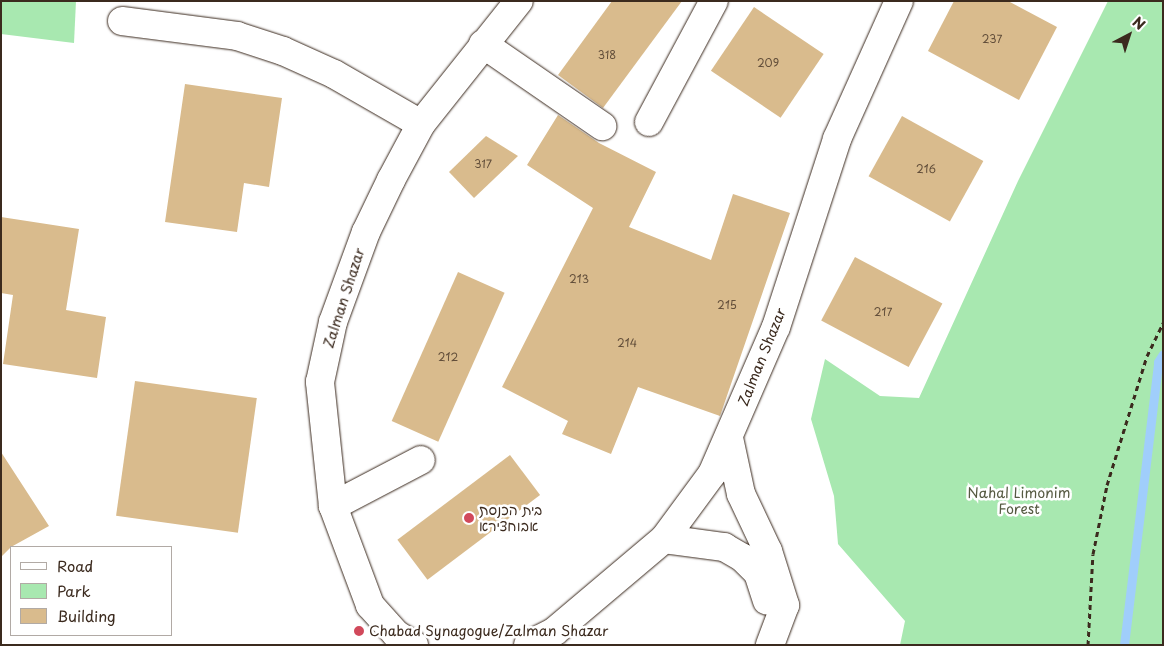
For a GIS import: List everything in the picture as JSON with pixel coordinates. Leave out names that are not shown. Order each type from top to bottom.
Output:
[{"type":"street","name":"Zalman Shazar","points":[[414,645],[396,634],[370,605],[332,506],[320,382],[329,339],[366,232],[421,124],[519,1]]},
{"type":"street","points":[[649,122],[714,1]]},
{"type":"street","name":"Zalman Shazar","points":[[528,645],[555,631],[664,539],[712,474],[776,327],[837,139],[899,1]]},
{"type":"street","points":[[122,21],[237,36],[283,51],[342,79],[421,124]]},
{"type":"street","points":[[483,44],[602,126]]},
{"type":"street","points":[[729,438],[742,494],[768,551],[785,605],[773,637]]},
{"type":"street","points":[[332,506],[421,460]]},
{"type":"street","points":[[664,539],[724,547],[743,558],[758,573],[773,637]]},
{"type":"path","points":[[1088,645],[1093,554],[1107,485],[1148,356],[1163,323]]},
{"type":"green space","points":[[1,1],[76,1],[74,43],[1,34]]},
{"type":"green space","name":"Nahal Limonim Forest","points":[[1108,1],[1163,1],[1163,645],[900,645],[905,621],[838,544],[834,496],[811,419],[825,359],[880,396],[919,398],[1018,181]]},
{"type":"building","points":[[612,1],[682,1],[603,108],[558,75]]},
{"type":"building","points":[[954,1],[1008,1],[1057,27],[1019,100],[928,51]]},
{"type":"building","points":[[754,7],[824,54],[781,118],[711,71]]},
{"type":"building","points":[[185,84],[282,98],[269,187],[244,183],[237,232],[165,222]]},
{"type":"building","points":[[558,115],[599,143],[656,172],[629,227],[711,260],[733,194],[790,213],[720,416],[638,387],[611,454],[562,434],[568,421],[502,387],[593,208],[527,165]]},
{"type":"building","points":[[902,116],[983,161],[950,221],[869,176]]},
{"type":"building","points":[[486,136],[518,156],[474,198],[449,172]]},
{"type":"building","points":[[1,217],[79,229],[66,310],[106,317],[97,378],[3,364],[13,295],[1,293]]},
{"type":"building","points":[[855,257],[942,303],[909,367],[821,321]]},
{"type":"building","points":[[458,272],[505,293],[438,442],[392,421]]},
{"type":"building","points":[[135,381],[257,398],[238,533],[116,516]]},
{"type":"building","points":[[1,452],[49,526],[10,546],[1,557]]},
{"type":"building","name":"בית הכנסת אבוחצירא","points":[[510,455],[540,495],[427,580],[397,540]]},
{"type":"waterway","points":[[1124,645],[1158,362],[1163,354]]},
{"type":"place","name":"בית הכנסת אבוחצירא","points":[[469,518]]},
{"type":"place","name":"Chabad Synagogue/Zalman Shazar","points":[[359,631]]}]
